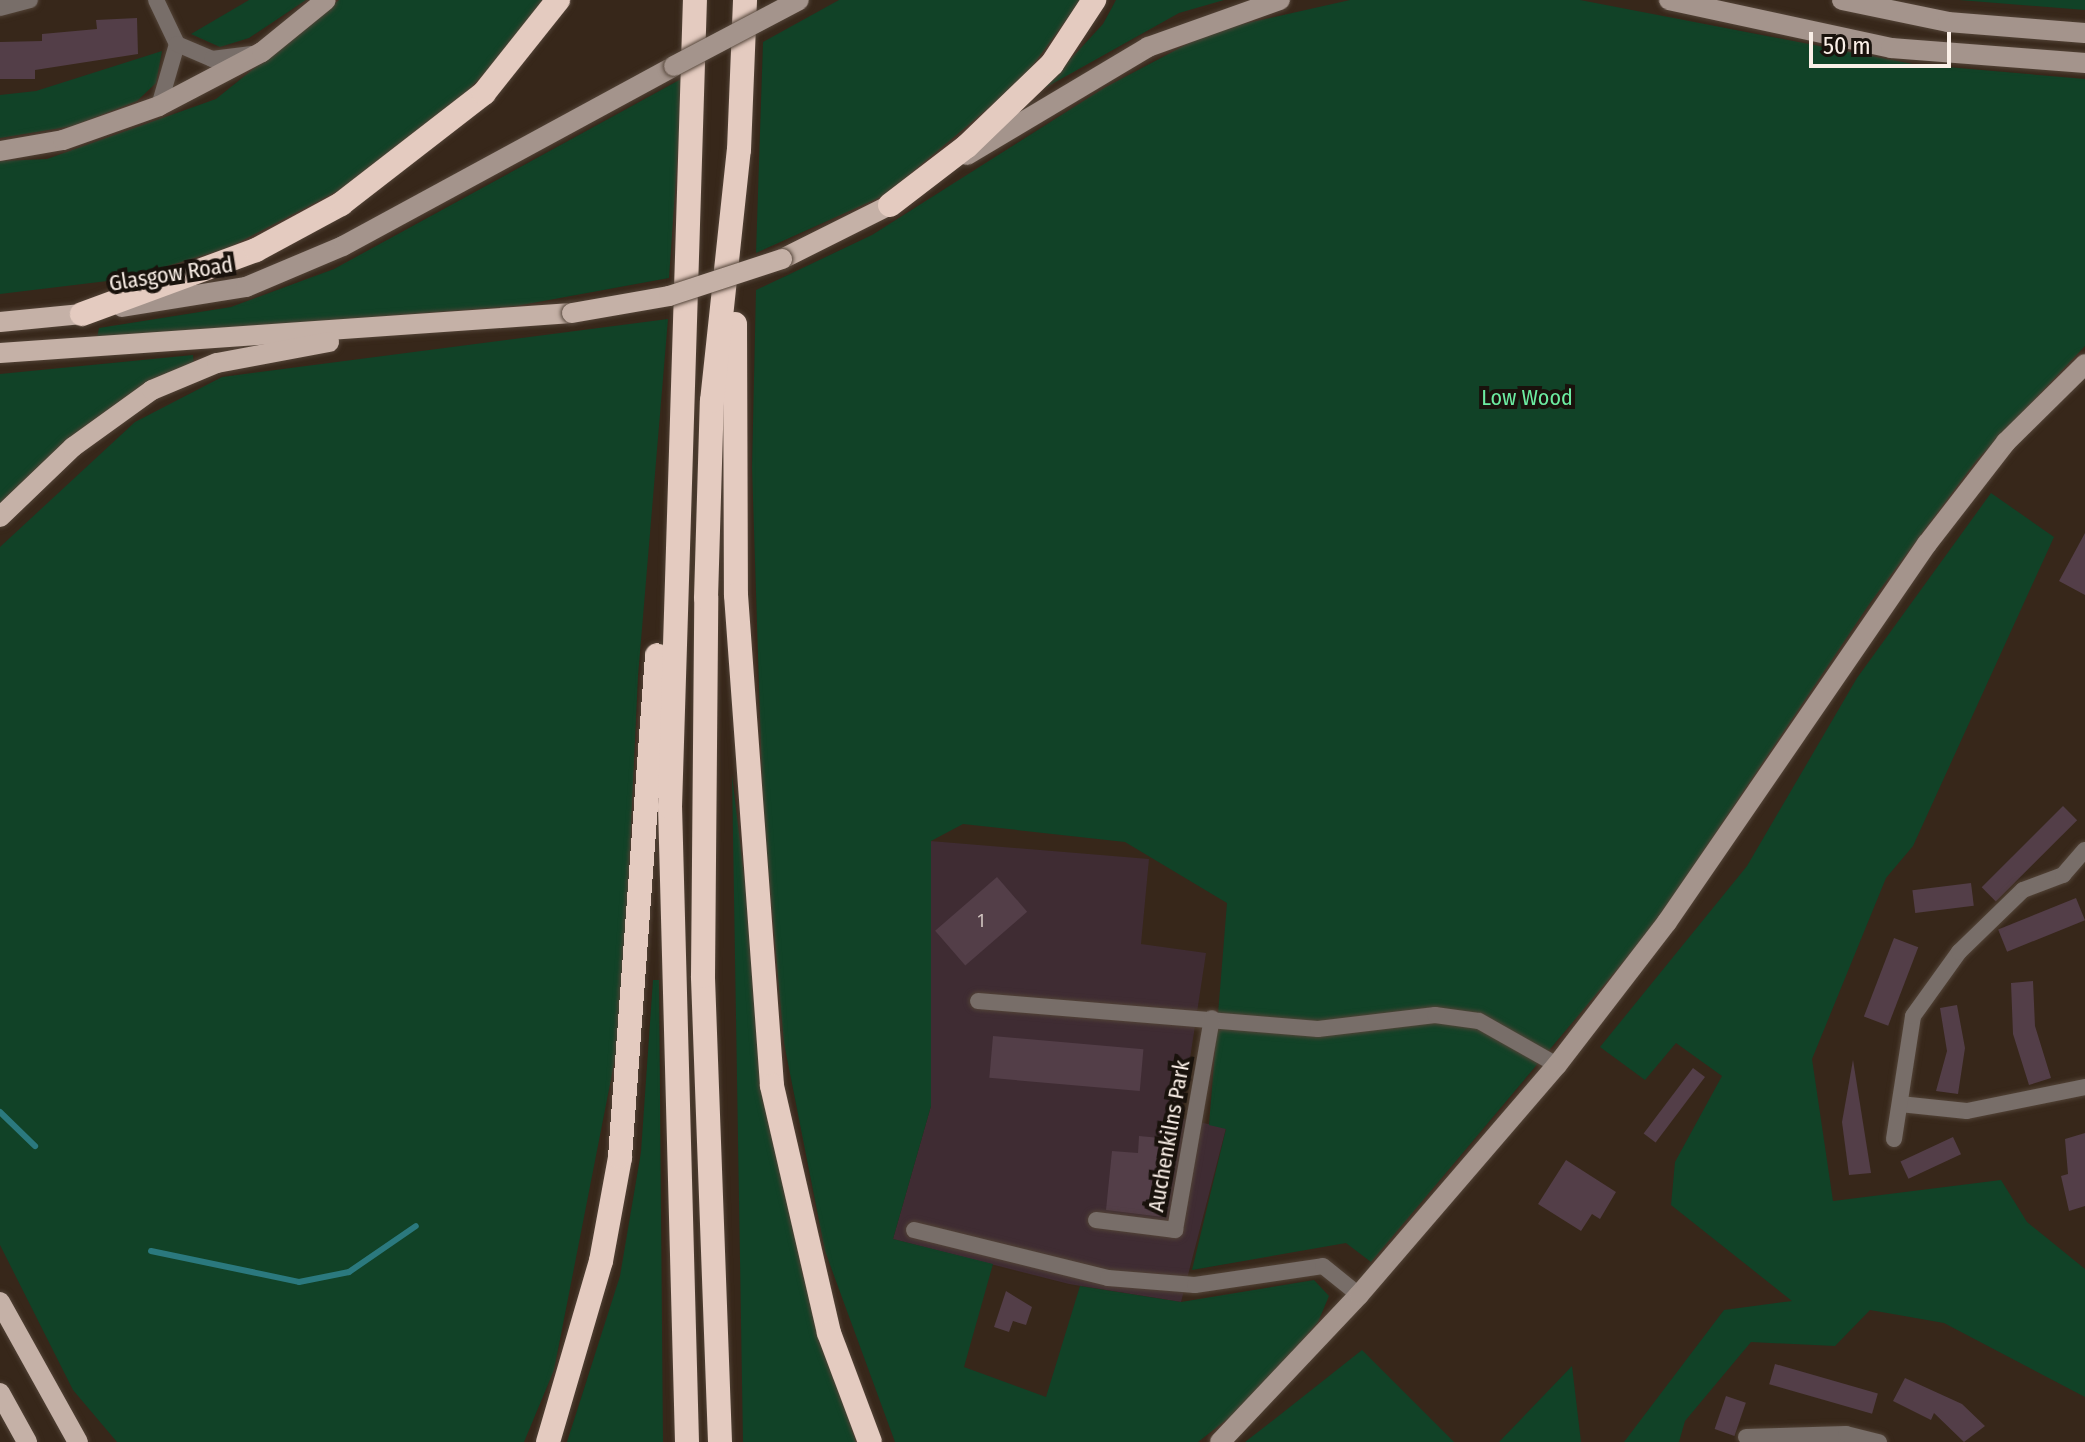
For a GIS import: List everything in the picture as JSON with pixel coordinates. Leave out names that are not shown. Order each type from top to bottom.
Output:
[{"type":"highway","points":[[82,314],[256,250],[341,204],[484,93],[558,0]]},
{"type":"highway","points":[[687,1442],[669,983],[678,401],[695,0]]},
{"type":"highway","points":[[745,0],[739,150],[735,580],[759,971],[799,1216],[829,1333],[870,1442]]},
{"type":"highway","points":[[890,205],[1052,64],[1094,0]]},
{"type":"highway","points":[[720,1442],[703,976],[706,598],[712,401],[739,150]]},
{"type":"highway","points":[[548,1442],[601,1261],[620,1157],[678,401]]},
{"type":"main road","points":[[0,151],[63,140],[159,106],[262,52],[326,0]]},
{"type":"main road","name":"Glasgow Road","points":[[0,322],[82,314],[246,287],[343,246],[799,0]]},
{"type":"main road","points":[[0,353],[572,313],[669,296],[782,259],[890,205],[1107,67],[1182,31],[1280,0]]},
{"type":"main road","points":[[1669,0],[1891,48],[2085,63]]},
{"type":"main road","points":[[1842,0],[1948,22],[2085,33]]},
{"type":"main road","points":[[0,517],[102,423],[185,374],[245,356],[451,322]]},
{"type":"main road","points":[[1220,1442],[1359,1295],[1557,1065],[1667,922],[1927,544],[2006,442],[2085,364]]},
{"type":"main road","points":[[0,1302],[78,1442]]},
{"type":"main road","points":[[0,1393],[27,1442]]},
{"type":"street","points":[[0,8],[30,0]]},
{"type":"street","points":[[156,0],[177,44],[212,59],[262,52]]},
{"type":"street","points":[[159,106],[177,44]]},
{"type":"street","points":[[1894,1139],[1913,1016],[1959,952],[2023,890],[2063,875],[2083,859]]},
{"type":"street","points":[[978,1001],[1318,1029],[1435,1015],[1479,1021],[1557,1065]]},
{"type":"street","name":"Auchenkilns Park","points":[[1096,1220],[1175,1230],[1212,1018]]},
{"type":"street","points":[[1900,1104],[1967,1111],[2085,1087]]},
{"type":"street","points":[[914,1230],[1108,1278],[1195,1285],[1323,1266],[1359,1295]]},
{"type":"street","points":[[1746,1437],[1846,1434],[1879,1442]]},
{"type":"shaded area","points":[[930,841],[1149,859],[1141,944],[1206,953],[1181,1118],[1226,1128],[1181,1302],[1069,1284],[893,1239],[931,1106]]},
{"type":"green space","points":[[249,0],[306,0],[249,38],[220,47],[191,34]]},
{"type":"green space","points":[[339,0],[542,0],[518,38],[433,127],[359,180],[228,248],[124,279],[0,294],[0,161],[47,159],[216,99]]},
{"type":"green space","points":[[839,0],[1081,0],[1022,80],[885,195],[756,253],[763,42]]},
{"type":"green space","points":[[1116,0],[1224,0],[1179,13],[1043,89],[1103,24]]},
{"type":"green space","name":"Low Wood","points":[[1350,0],[1580,0],[1913,64],[2085,79],[2085,346],[1976,461],[1870,603],[1651,929],[1371,1262],[1346,1243],[1192,1270],[1226,1129],[1209,1125],[1227,903],[1125,842],[963,824],[931,841],[931,1106],[893,1239],[993,1264],[964,1367],[1046,1397],[1080,1286],[1181,1302],[1314,1280],[1329,1296],[1318,1322],[1249,1402],[1198,1442],[895,1442],[825,1251],[784,1043],[763,811],[752,467],[756,290],[872,235],[1104,88],[1212,31]]},
{"type":"green space","points":[[1959,0],[2085,0],[2085,10]]},
{"type":"green space","points":[[162,51],[156,83],[137,101],[73,126],[0,138],[0,95],[36,91]]},
{"type":"green space","points":[[683,78],[669,278],[516,306],[97,338],[99,328],[231,307],[334,269]]},
{"type":"green space","points":[[668,319],[638,676],[622,1023],[554,1370],[524,1442],[117,1442],[73,1390],[0,1245],[0,547],[135,422],[222,377]]},
{"type":"green space","points":[[193,355],[194,365],[0,513],[0,374]]},
{"type":"green space","points":[[1991,493],[2054,537],[1913,846],[1886,878],[1812,1059],[1833,1201],[2001,1180],[2027,1222],[2085,1269],[2085,1397],[1944,1323],[1870,1310],[1835,1346],[1751,1342],[1685,1421],[1679,1442],[1624,1442],[1724,1310],[1792,1301],[1671,1205],[1675,1162],[1722,1076],[1676,1043],[1645,1080],[1600,1047],[1747,866],[1857,678]]},
{"type":"green space","points":[[732,775],[777,1150],[803,1276],[856,1442],[743,1442]]},
{"type":"green space","points":[[653,980],[659,980],[663,1442],[567,1442],[620,1276],[641,1152]]},
{"type":"green space","points":[[1362,1350],[1454,1442],[1245,1442],[1267,1425]]},
{"type":"green space","points":[[1572,1366],[1581,1442],[1499,1442]]},
{"type":"building","points":[[137,18],[138,54],[35,70],[35,79],[0,79],[0,42],[42,41],[42,34],[97,29],[96,20]]},
{"type":"building","points":[[2085,533],[2085,595],[2059,581]]},
{"type":"building","points":[[2063,806],[2077,820],[1996,901],[1982,887]]},
{"type":"building","points":[[997,877],[1027,912],[965,966],[935,931]]},
{"type":"building","points":[[1971,883],[1974,906],[1915,913],[1912,890]]},
{"type":"building","points":[[2076,898],[2085,920],[2007,952],[1998,929]]},
{"type":"building","points":[[1894,938],[1918,947],[1888,1026],[1864,1016]]},
{"type":"building","points":[[2033,981],[2035,1026],[2051,1078],[2029,1085],[2013,1034],[2011,983]]},
{"type":"building","points":[[1957,1005],[1965,1048],[1958,1094],[1936,1091],[1947,1051],[1940,1008]]},
{"type":"building","points":[[993,1036],[1143,1049],[1140,1091],[989,1078]]},
{"type":"building","points":[[1853,1060],[1871,1173],[1849,1175],[1842,1122]]},
{"type":"building","points":[[1693,1068],[1705,1077],[1656,1143],[1644,1133]]},
{"type":"building","points":[[2085,1133],[2085,1206],[2069,1211],[2061,1176],[2068,1174],[2065,1139]]},
{"type":"building","points":[[1139,1136],[1171,1139],[1163,1217],[1106,1210],[1112,1151],[1138,1153]]},
{"type":"building","points":[[1953,1137],[1961,1154],[1908,1179],[1900,1162]]},
{"type":"building","points":[[1566,1160],[1616,1192],[1600,1219],[1592,1214],[1581,1231],[1538,1204]]},
{"type":"building","points":[[1006,1291],[1032,1307],[1026,1325],[1013,1321],[1009,1332],[994,1327]]},
{"type":"building","points":[[1775,1364],[1878,1393],[1872,1414],[1769,1384]]},
{"type":"building","points":[[1905,1378],[1962,1404],[1985,1426],[1964,1442],[1934,1413],[1931,1420],[1893,1401]]},
{"type":"building","points":[[1726,1396],[1746,1403],[1734,1436],[1715,1429]]},
{"type":"waterway","points":[[0,1112],[35,1146]]},
{"type":"waterway","points":[[151,1251],[299,1282],[349,1272],[416,1226]]}]
